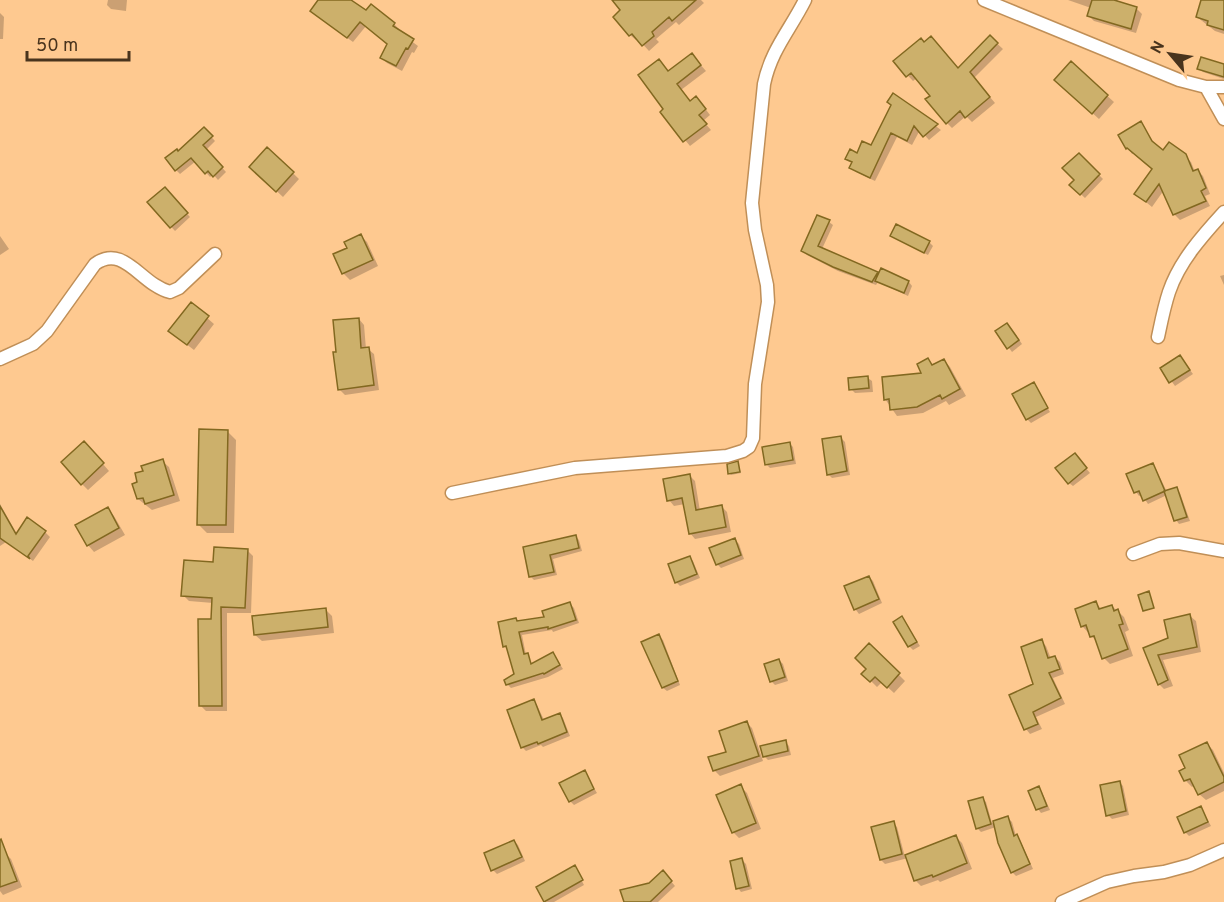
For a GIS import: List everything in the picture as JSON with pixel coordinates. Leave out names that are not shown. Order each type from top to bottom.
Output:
[{"type":"street","points":[[452,493],[575,468],[727,456],[748,447],[753,438],[755,384],[768,302],[767,285],[755,230],[753,203],[764,84],[767,67],[778,44],[805,0]]},
{"type":"street","points":[[984,0],[1179,80],[1206,87],[1224,87]]},
{"type":"street","points":[[1206,87],[1224,119]]},
{"type":"street","points":[[1158,337],[1169,291],[1183,263],[1224,212]]},
{"type":"street","points":[[0,359],[33,344],[47,331],[95,264],[104,257],[115,257],[156,287],[170,292],[179,288],[215,254]]},
{"type":"street","points":[[1132,554],[1160,544],[1179,543],[1224,551]]},
{"type":"street","points":[[1062,902],[1107,882],[1190,865],[1224,850]]},
{"type":"building","points":[[318,0],[351,0],[366,10],[371,4],[395,23],[393,26],[414,39],[396,66],[380,58],[387,44],[360,22],[347,38],[310,11]]},
{"type":"building","points":[[612,0],[696,0],[672,21],[669,17],[652,32],[654,36],[642,46],[632,34],[629,36],[613,17],[620,10]]},
{"type":"building","points":[[1092,0],[1114,0],[1137,7],[1131,29],[1087,16]]},
{"type":"building","points":[[1201,0],[1224,0],[1224,30],[1207,25],[1208,21],[1196,17]]},
{"type":"building","points":[[990,35],[998,43],[970,72],[990,97],[965,118],[960,111],[946,124],[925,99],[930,96],[911,73],[906,77],[893,61],[921,38],[924,42],[931,36],[958,68]]},
{"type":"building","points":[[692,53],[701,65],[677,84],[690,101],[696,96],[706,109],[699,115],[707,124],[683,142],[660,112],[663,109],[638,75],[659,59],[668,71]]},
{"type":"building","points":[[1201,57],[1224,64],[1224,77],[1197,69]]},
{"type":"building","points":[[1071,61],[1108,95],[1092,114],[1054,80]]},
{"type":"building","points":[[893,93],[938,124],[923,137],[914,126],[907,141],[891,133],[870,178],[849,168],[852,162],[845,159],[850,149],[857,153],[862,141],[871,145],[891,105],[887,102]]},
{"type":"building","points":[[1141,121],[1152,141],[1163,150],[1169,142],[1186,154],[1193,171],[1198,169],[1206,188],[1201,191],[1206,201],[1173,215],[1159,184],[1146,202],[1134,194],[1152,169],[1126,149],[1118,135]]},
{"type":"building","points":[[204,127],[213,136],[203,145],[223,167],[213,177],[208,171],[205,174],[191,158],[175,171],[165,158],[177,149],[178,151]]},
{"type":"building","points":[[267,147],[294,172],[276,192],[249,167]]},
{"type":"building","points":[[1079,153],[1100,174],[1080,195],[1069,185],[1074,180],[1062,168]]},
{"type":"building","points":[[165,187],[188,213],[170,228],[147,202]]},
{"type":"building","points":[[817,215],[830,220],[818,246],[878,272],[872,282],[833,267],[801,251]]},
{"type":"building","points":[[896,224],[930,241],[924,253],[890,236]]},
{"type":"building","points":[[361,234],[373,260],[342,274],[333,254],[347,248],[344,242]]},
{"type":"building","points":[[881,268],[909,281],[904,293],[875,281]]},
{"type":"building","points":[[191,302],[209,316],[187,345],[168,331]]},
{"type":"building","points":[[359,318],[361,348],[369,347],[374,385],[338,390],[333,352],[336,352],[333,320]]},
{"type":"building","points":[[1007,323],[1019,340],[1007,349],[995,331]]},
{"type":"building","points":[[1180,355],[1190,370],[1169,383],[1160,368]]},
{"type":"building","points":[[928,358],[932,365],[944,359],[960,389],[942,399],[940,395],[917,407],[890,410],[889,399],[884,400],[882,377],[921,373],[917,364]]},
{"type":"building","points":[[868,376],[869,388],[849,390],[848,378]]},
{"type":"building","points":[[1034,382],[1048,408],[1026,420],[1012,394]]},
{"type":"building","points":[[199,429],[228,430],[226,525],[197,525]]},
{"type":"building","points":[[841,436],[847,471],[827,475],[822,439]]},
{"type":"building","points":[[84,441],[104,463],[81,485],[61,462]]},
{"type":"building","points":[[790,442],[793,460],[765,465],[762,447]]},
{"type":"building","points":[[1075,453],[1087,468],[1068,484],[1055,468]]},
{"type":"building","points":[[163,459],[174,495],[145,504],[143,498],[137,499],[132,484],[137,482],[135,473],[143,471],[141,466]]},
{"type":"building","points":[[738,461],[740,472],[728,474],[727,464]]},
{"type":"building","points":[[1153,463],[1165,491],[1143,501],[1139,491],[1134,493],[1126,474]]},
{"type":"building","points":[[690,474],[696,510],[722,505],[726,527],[689,534],[682,498],[667,501],[663,479]]},
{"type":"building","points":[[1177,487],[1187,517],[1174,521],[1164,491]]},
{"type":"building","points":[[0,506],[16,534],[27,517],[46,531],[28,556],[30,559],[0,538]]},
{"type":"building","points":[[108,507],[119,528],[87,546],[75,525]]},
{"type":"building","points":[[576,535],[579,548],[550,555],[554,572],[529,577],[523,547]]},
{"type":"building","points":[[735,538],[741,555],[716,565],[709,548]]},
{"type":"building","points":[[214,547],[248,549],[245,608],[221,607],[222,706],[199,706],[198,619],[211,619],[212,598],[181,596],[184,560],[213,562]]},
{"type":"building","points":[[690,556],[697,574],[675,583],[668,564]]},
{"type":"building","points":[[869,576],[879,599],[854,610],[844,586]]},
{"type":"building","points":[[1149,591],[1154,608],[1143,611],[1138,595]]},
{"type":"building","points":[[1096,601],[1099,609],[1112,605],[1114,611],[1118,609],[1123,624],[1119,625],[1128,649],[1102,659],[1094,636],[1090,637],[1086,625],[1081,627],[1075,609]]},
{"type":"building","points":[[570,602],[576,620],[548,629],[548,627],[519,632],[524,654],[528,653],[531,664],[553,652],[560,665],[544,674],[506,685],[504,680],[514,674],[506,646],[503,647],[498,622],[516,618],[517,621],[544,617],[542,611]]},
{"type":"building","points":[[326,608],[328,627],[254,635],[252,616]]},
{"type":"building","points":[[1190,614],[1197,647],[1158,655],[1168,680],[1158,685],[1143,648],[1168,638],[1164,620]]},
{"type":"building","points":[[902,616],[917,642],[908,647],[893,622]]},
{"type":"building","points":[[659,634],[678,681],[662,688],[641,642]]},
{"type":"building","points":[[1042,639],[1048,658],[1055,656],[1060,669],[1049,673],[1061,698],[1033,712],[1038,724],[1024,730],[1009,695],[1033,684],[1021,647]]},
{"type":"building","points":[[869,643],[900,673],[887,688],[875,677],[870,682],[861,674],[866,669],[855,658]]},
{"type":"building","points":[[779,659],[785,677],[770,682],[764,664]]},
{"type":"building","points":[[534,699],[542,720],[560,713],[567,732],[538,744],[537,742],[521,748],[507,710]]},
{"type":"building","points":[[747,721],[759,756],[713,771],[708,757],[726,752],[719,731]]},
{"type":"building","points":[[786,740],[788,751],[763,757],[760,746]]},
{"type":"building","points":[[1207,742],[1224,777],[1224,782],[1198,795],[1190,779],[1184,781],[1179,771],[1185,768],[1179,755]]},
{"type":"building","points":[[585,770],[594,789],[569,802],[559,783]]},
{"type":"building","points":[[1120,781],[1126,811],[1106,816],[1100,785]]},
{"type":"building","points":[[741,784],[756,823],[732,833],[716,795]]},
{"type":"building","points":[[1039,786],[1047,806],[1036,810],[1028,791]]},
{"type":"building","points":[[983,797],[991,824],[976,829],[968,801]]},
{"type":"building","points":[[1201,806],[1208,822],[1184,833],[1177,817]]},
{"type":"building","points":[[1008,816],[1014,836],[1017,834],[1030,864],[1011,873],[998,843],[993,821]]},
{"type":"building","points":[[894,821],[902,854],[880,860],[871,827]]},
{"type":"building","points":[[956,835],[967,863],[933,877],[932,875],[914,881],[905,855]]},
{"type":"building","points":[[0,840],[17,881],[0,887]]},
{"type":"building","points":[[514,840],[522,857],[491,871],[484,853]]},
{"type":"building","points":[[742,858],[749,886],[736,889],[730,861]]},
{"type":"building","points":[[575,865],[583,880],[544,902],[536,887]]},
{"type":"building","points":[[663,870],[672,881],[650,902],[624,902],[620,890],[649,883]]}]
